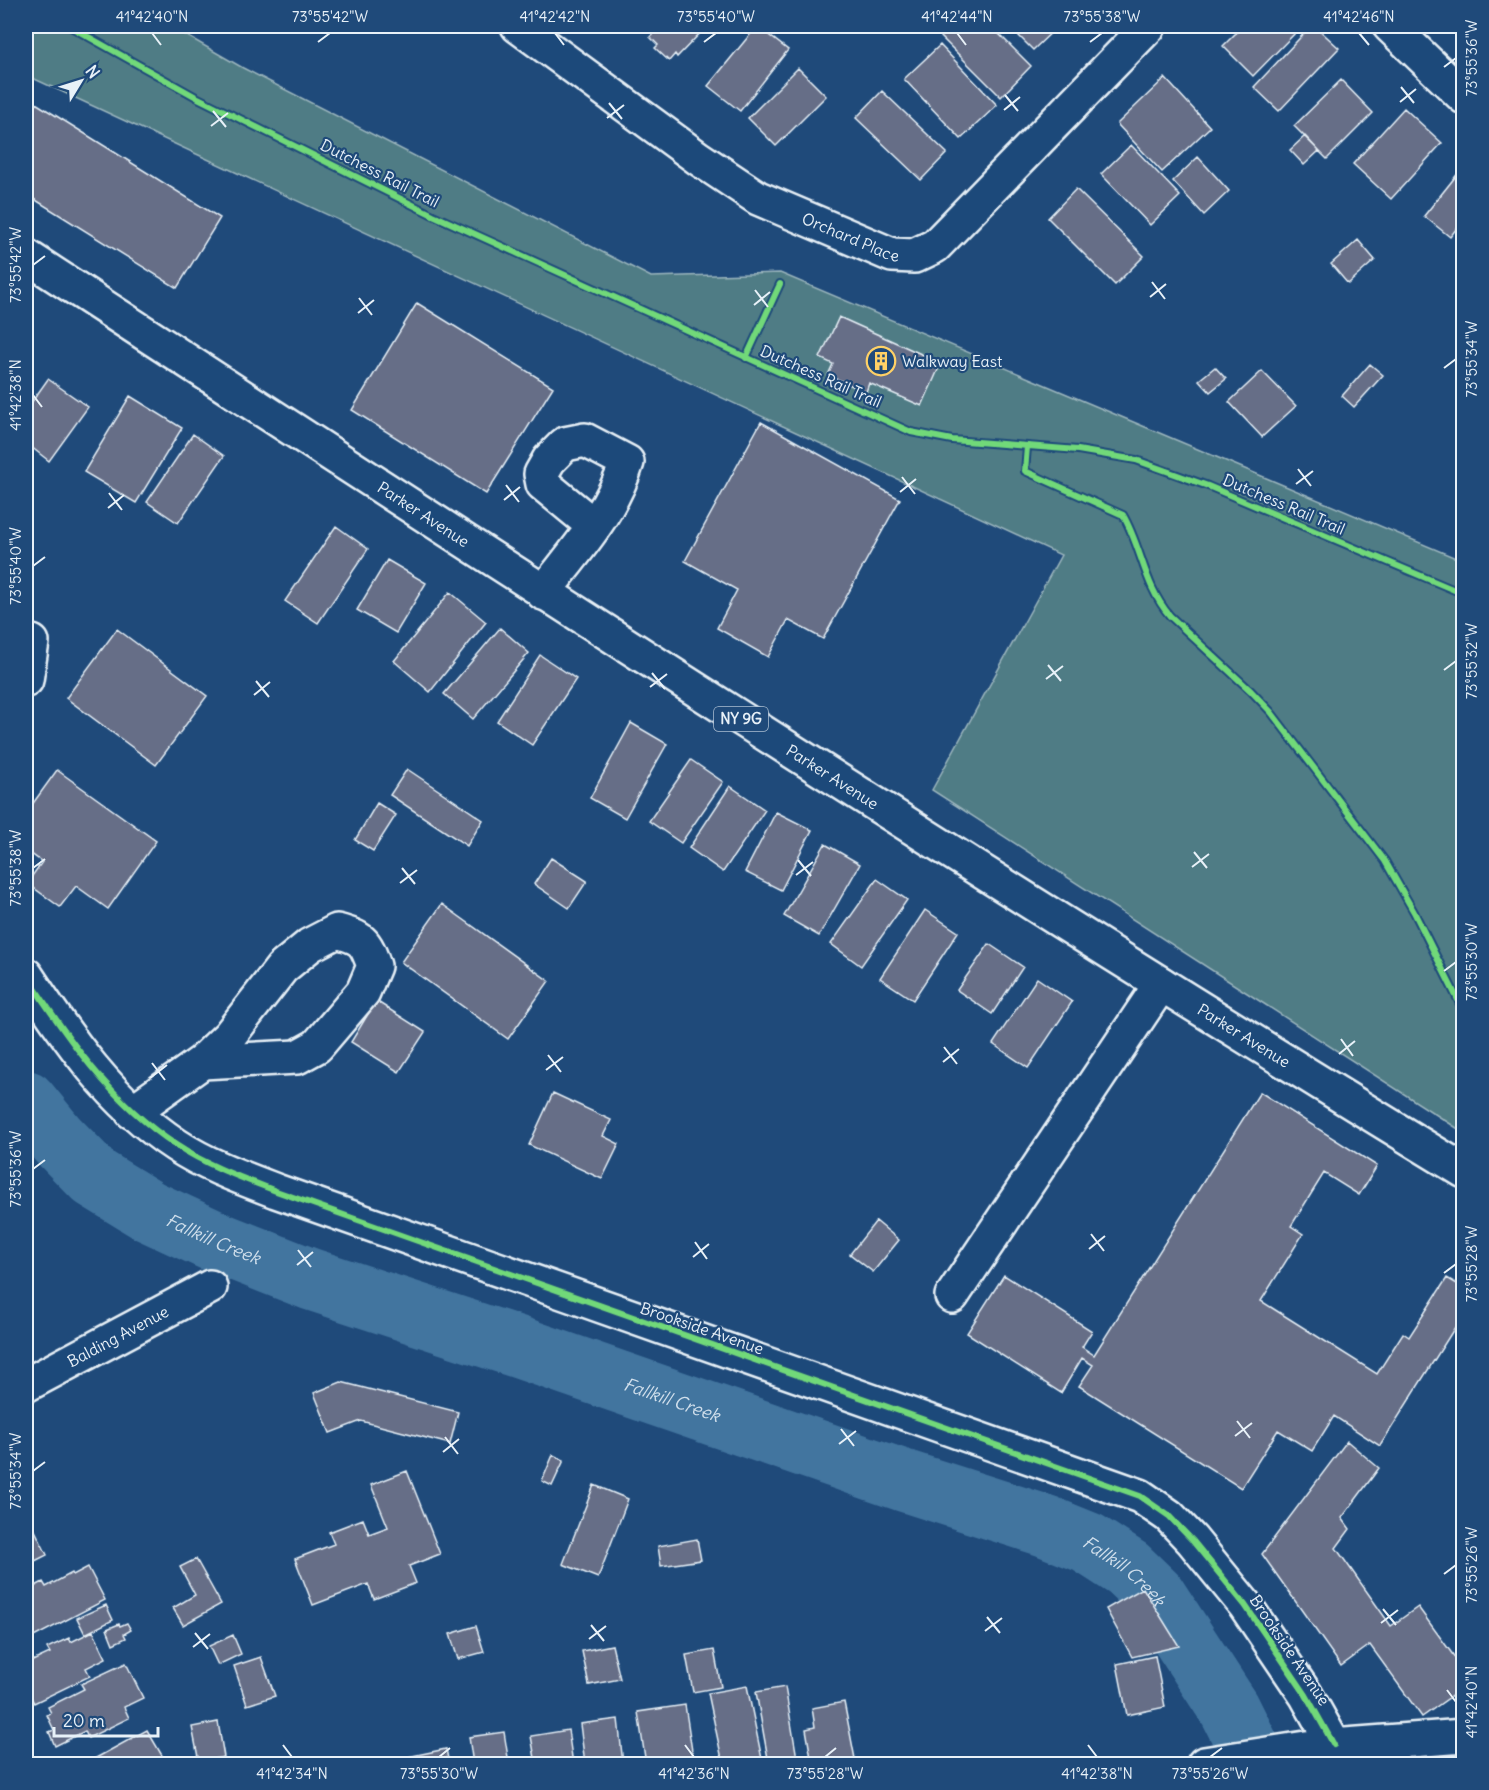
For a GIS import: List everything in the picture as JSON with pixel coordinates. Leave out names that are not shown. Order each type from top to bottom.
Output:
[{"type":"street","name":"Orchard Place","points":[[518,26],[698,158],[758,198],[892,255],[914,256],[934,246],[943,238],[1149,26]]},
{"type":"street","points":[[1390,26],[1464,97]]},
{"type":"street","name":"Parker Avenue","points":[[26,256],[543,593],[1161,984],[1464,1172]]},
{"type":"street","points":[[543,593],[594,526]]},
{"type":"street","points":[[26,680],[32,642]]},
{"type":"street","points":[[132,1112],[202,1062],[229,1036],[282,968],[310,945],[337,931],[357,937],[368,948],[374,966],[363,992],[317,1046],[297,1057],[202,1062]]},
{"type":"street","name":"Brookside Avenue","points":[[26,975],[57,1023],[93,1070],[132,1112],[177,1146],[224,1171],[1140,1496],[1170,1516],[1245,1605],[1306,1695],[1334,1745]]},
{"type":"street","points":[[952,1296],[1161,984]]},
{"type":"street","name":"Balding Avenue","points":[[26,1385],[210,1287]]},
{"type":"street","points":[[1204,1764],[1334,1745],[1464,1736]]},
{"type":"green space","points":[[26,26],[170,26],[243,68],[651,277],[780,273],[1463,561],[1463,1132],[932,790],[1061,555],[26,75]]},
{"type":"building","points":[[652,26],[707,26],[677,57],[675,54],[669,61],[655,48],[658,45],[650,37],[655,32],[650,28]]},
{"type":"building","points":[[757,26],[788,50],[740,111],[708,86]]},
{"type":"building","points":[[953,26],[991,26],[1031,66],[1001,97],[941,37]]},
{"type":"building","points":[[1009,26],[1058,26],[1033,50]]},
{"type":"building","points":[[1243,26],[1302,26],[1253,76],[1223,46]]},
{"type":"building","points":[[1311,26],[1315,26],[1339,48],[1279,111],[1254,87]]},
{"type":"building","points":[[940,45],[997,105],[961,139],[904,79]]},
{"type":"building","points":[[798,68],[826,96],[776,146],[748,118]]},
{"type":"building","points":[[1165,78],[1210,127],[1162,172],[1117,124]]},
{"type":"building","points":[[1341,80],[1373,113],[1327,159],[1294,126]]},
{"type":"building","points":[[882,91],[947,153],[921,180],[856,118]]},
{"type":"building","points":[[26,97],[220,218],[177,288],[26,194]]},
{"type":"building","points":[[1404,108],[1442,143],[1391,199],[1353,164]]},
{"type":"building","points":[[1305,136],[1319,151],[1304,165],[1290,150]]},
{"type":"building","points":[[1131,145],[1180,196],[1150,225],[1101,174]]},
{"type":"building","points":[[1198,157],[1229,191],[1204,215],[1173,181]]},
{"type":"building","points":[[1464,166],[1464,219],[1450,237],[1424,216]]},
{"type":"building","points":[[1076,189],[1144,256],[1115,285],[1048,218]]},
{"type":"building","points":[[1358,240],[1375,260],[1348,284],[1331,264]]},
{"type":"building","points":[[417,303],[553,387],[486,494],[352,410]]},
{"type":"building","name":"Walkway East","points":[[839,317],[941,363],[922,406],[869,383],[866,392],[828,375],[833,364],[820,358]]},
{"type":"building","points":[[1370,364],[1383,375],[1354,407],[1342,396]]},
{"type":"building","points":[[1215,367],[1226,379],[1210,392],[1199,380]]},
{"type":"building","points":[[1262,371],[1296,406],[1262,437],[1229,402]]},
{"type":"building","points":[[48,379],[88,407],[49,461],[26,443],[26,410]]},
{"type":"building","points":[[130,396],[182,428],[136,503],[84,472]]},
{"type":"building","points":[[761,422],[900,499],[823,639],[788,620],[768,657],[717,628],[737,590],[685,561]]},
{"type":"building","points":[[193,434],[224,456],[178,523],[147,502]]},
{"type":"building","points":[[336,526],[368,549],[318,623],[285,601]]},
{"type":"building","points":[[387,560],[426,583],[396,633],[357,610]]},
{"type":"building","points":[[450,592],[486,622],[430,692],[394,661]]},
{"type":"building","points":[[500,628],[529,653],[473,719],[444,694]]},
{"type":"building","points":[[117,629],[207,696],[156,765],[66,698]]},
{"type":"building","points":[[540,655],[576,679],[532,745],[497,721]]},
{"type":"building","points":[[631,723],[667,744],[625,818],[590,798]]},
{"type":"building","points":[[691,760],[723,782],[681,843],[649,821]]},
{"type":"building","points":[[407,769],[483,820],[467,846],[390,795]]},
{"type":"building","points":[[57,770],[156,841],[108,909],[76,886],[60,907],[27,883],[42,862],[26,850],[26,813]]},
{"type":"building","points":[[730,786],[765,810],[723,872],[689,848]]},
{"type":"building","points":[[377,803],[396,815],[373,851],[355,840]]},
{"type":"building","points":[[776,812],[812,830],[781,890],[745,872]]},
{"type":"building","points":[[825,844],[860,864],[819,936],[784,916]]},
{"type":"building","points":[[551,858],[587,881],[569,908],[534,884]]},
{"type":"building","points":[[877,879],[907,900],[861,966],[831,944]]},
{"type":"building","points":[[442,904],[549,981],[508,1039],[401,962]]},
{"type":"building","points":[[925,910],[958,932],[913,1000],[880,978]]},
{"type":"building","points":[[989,944],[1023,967],[992,1014],[957,990]]},
{"type":"building","points":[[1037,978],[1072,1002],[1028,1068],[993,1044]]},
{"type":"building","points":[[376,1001],[425,1032],[399,1072],[351,1042]]},
{"type":"building","points":[[1260,1092],[1377,1166],[1359,1195],[1324,1173],[1291,1226],[1303,1234],[1261,1301],[1377,1374],[1403,1333],[1409,1337],[1447,1278],[1464,1288],[1464,1313],[1380,1446],[1334,1416],[1312,1451],[1278,1430],[1241,1488],[1079,1386],[1093,1365],[1082,1358],[1061,1393],[967,1333],[1004,1275],[1092,1331],[1082,1347],[1094,1355]]},
{"type":"building","points":[[553,1093],[611,1120],[603,1136],[619,1144],[602,1179],[529,1145]]},
{"type":"building","points":[[876,1221],[899,1240],[873,1272],[850,1254]]},
{"type":"building","points":[[341,1382],[458,1412],[450,1444],[361,1421],[330,1433],[314,1393]]},
{"type":"building","points":[[1347,1441],[1379,1468],[1342,1518],[1350,1529],[1336,1548],[1391,1626],[1418,1607],[1464,1670],[1464,1687],[1422,1717],[1370,1645],[1341,1666],[1262,1554]]},
{"type":"building","points":[[553,1455],[564,1460],[552,1486],[542,1481]]},
{"type":"building","points":[[407,1471],[440,1554],[409,1566],[416,1583],[374,1599],[368,1584],[313,1605],[295,1559],[334,1544],[329,1532],[363,1519],[369,1534],[388,1527],[371,1485]]},
{"type":"building","points":[[594,1485],[628,1499],[598,1578],[563,1564]]},
{"type":"building","points":[[26,1512],[47,1555],[27,1565],[26,1570]]},
{"type":"building","points":[[697,1539],[701,1560],[661,1566],[658,1546]]},
{"type":"building","points":[[196,1559],[221,1604],[183,1625],[173,1608],[195,1595],[180,1567]]},
{"type":"building","points":[[88,1567],[105,1600],[26,1641],[26,1591],[43,1582],[46,1587]]},
{"type":"building","points":[[1143,1588],[1179,1646],[1132,1657],[1106,1609]]},
{"type":"building","points":[[106,1605],[113,1620],[85,1634],[77,1618]]},
{"type":"building","points":[[127,1623],[131,1630],[124,1634],[126,1638],[113,1644],[107,1629]]},
{"type":"building","points":[[476,1626],[484,1652],[458,1659],[450,1634]]},
{"type":"building","points":[[93,1631],[106,1658],[86,1668],[90,1676],[34,1703],[27,1689],[30,1687],[26,1677],[26,1664],[50,1653],[47,1648],[69,1638],[71,1642]]},
{"type":"building","points":[[233,1635],[241,1654],[218,1665],[209,1646]]},
{"type":"building","points":[[612,1645],[620,1679],[589,1685],[582,1651]]},
{"type":"building","points":[[714,1650],[721,1687],[693,1692],[686,1655]]},
{"type":"building","points":[[1155,1656],[1165,1707],[1127,1715],[1117,1664]]},
{"type":"building","points":[[261,1657],[275,1696],[247,1705],[234,1666]]},
{"type":"building","points":[[126,1663],[143,1698],[124,1707],[129,1718],[88,1738],[85,1731],[55,1746],[49,1732],[54,1730],[47,1715],[51,1713],[48,1707],[84,1689],[81,1684]]},
{"type":"building","points":[[747,1686],[763,1764],[723,1764],[708,1693]]},
{"type":"building","points":[[785,1687],[798,1764],[769,1764],[756,1692]]},
{"type":"building","points":[[844,1702],[856,1764],[812,1764],[806,1729],[815,1727],[812,1708]]},
{"type":"building","points":[[685,1705],[694,1764],[646,1764],[638,1712]]},
{"type":"building","points":[[618,1719],[623,1764],[585,1764],[580,1724]]},
{"type":"building","points":[[218,1722],[224,1757],[199,1762],[192,1727]]},
{"type":"building","points":[[147,1730],[167,1764],[85,1764]]},
{"type":"building","points":[[568,1730],[573,1764],[536,1764],[531,1736]]},
{"type":"building","points":[[504,1732],[509,1764],[473,1764],[469,1737]]},
{"type":"building","points":[[446,1749],[449,1764],[409,1764],[407,1757]]},
{"type":"building","points":[[291,1759],[292,1764],[255,1764]]},
{"type":"waterway","name":"Fallkill Creek","points":[[26,1101],[57,1139],[95,1178],[149,1211],[216,1242],[310,1279],[518,1347],[905,1481],[1046,1526],[1088,1543],[1128,1569],[1155,1595],[1230,1710],[1257,1764]]},
{"type":"cycle path","name":"Dutchess Rail Trail","points":[[69,26],[198,98],[433,215],[911,432],[952,440],[1078,450],[1136,460],[1208,486],[1464,594]]},
{"type":"cycle path","name":"Dutchess Rail Trail","points":[[746,358],[780,284]]},
{"type":"cycle path","points":[[1027,447],[1025,471],[1123,515],[1154,592],[1170,616],[1271,712],[1385,861],[1414,912],[1464,1012]]},
{"type":"cycle path","points":[[26,975],[75,1046],[111,1089],[153,1128],[176,1145],[212,1165],[276,1191],[1140,1496],[1169,1516],[1192,1540],[1245,1605],[1306,1695],[1334,1745]]},
{"type":"place","name":"Walkway East","points":[[881,361]]}]
